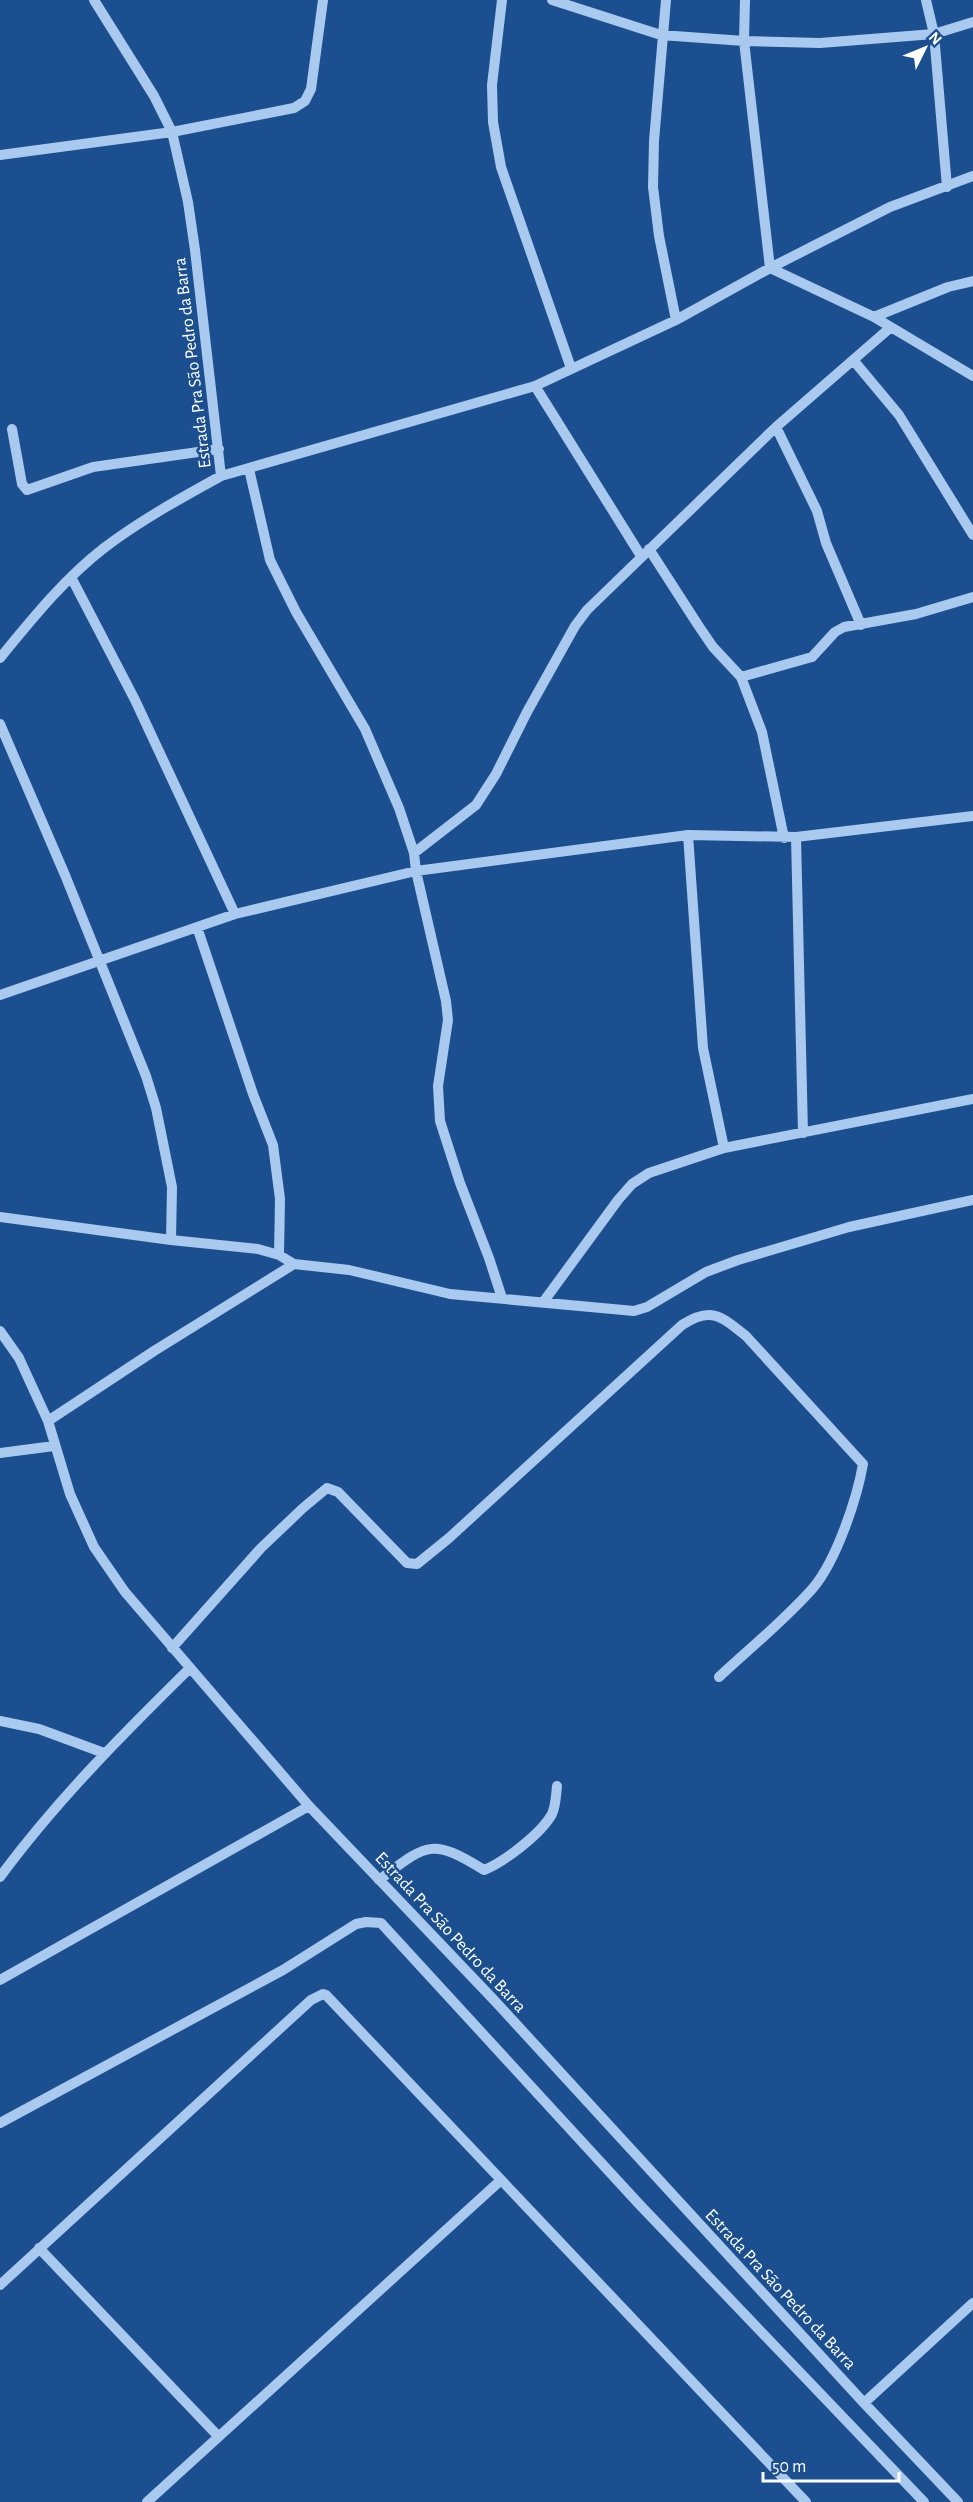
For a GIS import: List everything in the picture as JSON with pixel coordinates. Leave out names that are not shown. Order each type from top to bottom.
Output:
[{"type":"street","name":"Estrada Pra São Pedro da Barra","points":[[0,658],[71,577],[103,549],[140,522],[221,476],[195,250],[186,193],[172,132],[154,96],[94,0]]},
{"type":"street","points":[[0,155],[172,132],[294,108],[305,101],[311,89],[323,0]]},
{"type":"street","points":[[502,0],[492,85],[493,122],[499,156],[571,368]]},
{"type":"street","points":[[552,0],[661,35],[744,41],[820,43],[934,34],[973,21]]},
{"type":"street","points":[[666,0],[661,35],[653,187],[659,236],[676,320]]},
{"type":"street","points":[[745,0],[744,41],[770,268]]},
{"type":"street","points":[[926,0],[934,34],[947,187]]},
{"type":"street","points":[[221,476],[485,398],[535,386],[676,320],[770,268],[890,207],[973,176]]},
{"type":"street","points":[[770,268],[874,316],[973,376]]},
{"type":"street","points":[[874,316],[948,287],[973,281]]},
{"type":"street","points":[[414,853],[476,805],[496,774],[527,712],[586,610],[776,427],[891,327]]},
{"type":"street","points":[[854,361],[899,415],[973,535]]},
{"type":"street","points":[[535,386],[645,553],[703,632],[741,677],[762,732],[784,838]]},
{"type":"street","points":[[776,427],[817,511],[826,543],[861,625]]},
{"type":"street","points":[[12,429],[21,484],[27,490],[93,467],[219,449]]},
{"type":"street","points":[[249,469],[270,560],[296,612],[365,729],[399,808],[414,853],[416,871],[446,1000],[448,1020],[438,1086],[440,1121],[502,1298]]},
{"type":"street","points":[[71,577],[140,710],[235,914]]},
{"type":"street","points":[[741,677],[806,660],[817,654],[835,632],[844,627],[916,614],[973,597]]},
{"type":"street","points":[[0,724],[100,960],[156,1108],[172,1187],[171,1240]]},
{"type":"street","points":[[0,995],[235,914],[416,871],[688,835],[784,838],[973,816]]},
{"type":"street","points":[[688,835],[704,1048],[724,1148]]},
{"type":"street","points":[[796,837],[803,1133]]},
{"type":"street","points":[[197,927],[253,1094],[273,1145],[280,1199],[279,1255]]},
{"type":"street","points":[[544,1301],[632,1184],[649,1173],[724,1148],[973,1099]]},
{"type":"street","points":[[0,1217],[258,1249],[279,1255],[294,1264],[357,1272],[450,1294],[634,1311],[648,1307],[706,1272],[738,1260],[849,1227],[973,1200]]},
{"type":"street","points":[[48,1421],[154,1351],[294,1264]]},
{"type":"street","points":[[172,1648],[261,1548],[327,1488],[338,1492],[407,1563],[417,1564],[449,1538],[682,1326],[695,1317],[707,1313],[724,1318],[746,1336],[863,1464],[858,1492],[829,1564],[814,1587],[719,1677]]},
{"type":"street","name":"Estrada Pra São Pedro da Barra","points":[[0,1331],[19,1358],[48,1421],[70,1494],[94,1547],[125,1592],[309,1806],[502,2009],[958,2502]]},
{"type":"street","points":[[0,1454],[54,1446]]},
{"type":"street","points":[[0,1876],[29,1838],[104,1753],[189,1669]]},
{"type":"street","points":[[0,1721],[39,1729],[104,1753]]},
{"type":"street","points":[[380,1880],[417,1852],[430,1847],[444,1848],[484,1870],[500,1864],[545,1824],[554,1807],[557,1786]]},
{"type":"street","points":[[0,1980],[309,1806]]},
{"type":"street","points":[[0,2123],[283,1970],[356,1924],[381,1923],[639,2204],[924,2502]]},
{"type":"street","points":[[0,2285],[311,2000],[322,1994],[326,1995],[806,2502]]},
{"type":"street","points":[[147,2502],[501,2180]]},
{"type":"street","points":[[39,2248],[218,2436]]},
{"type":"street","points":[[864,2403],[973,2303]]}]
